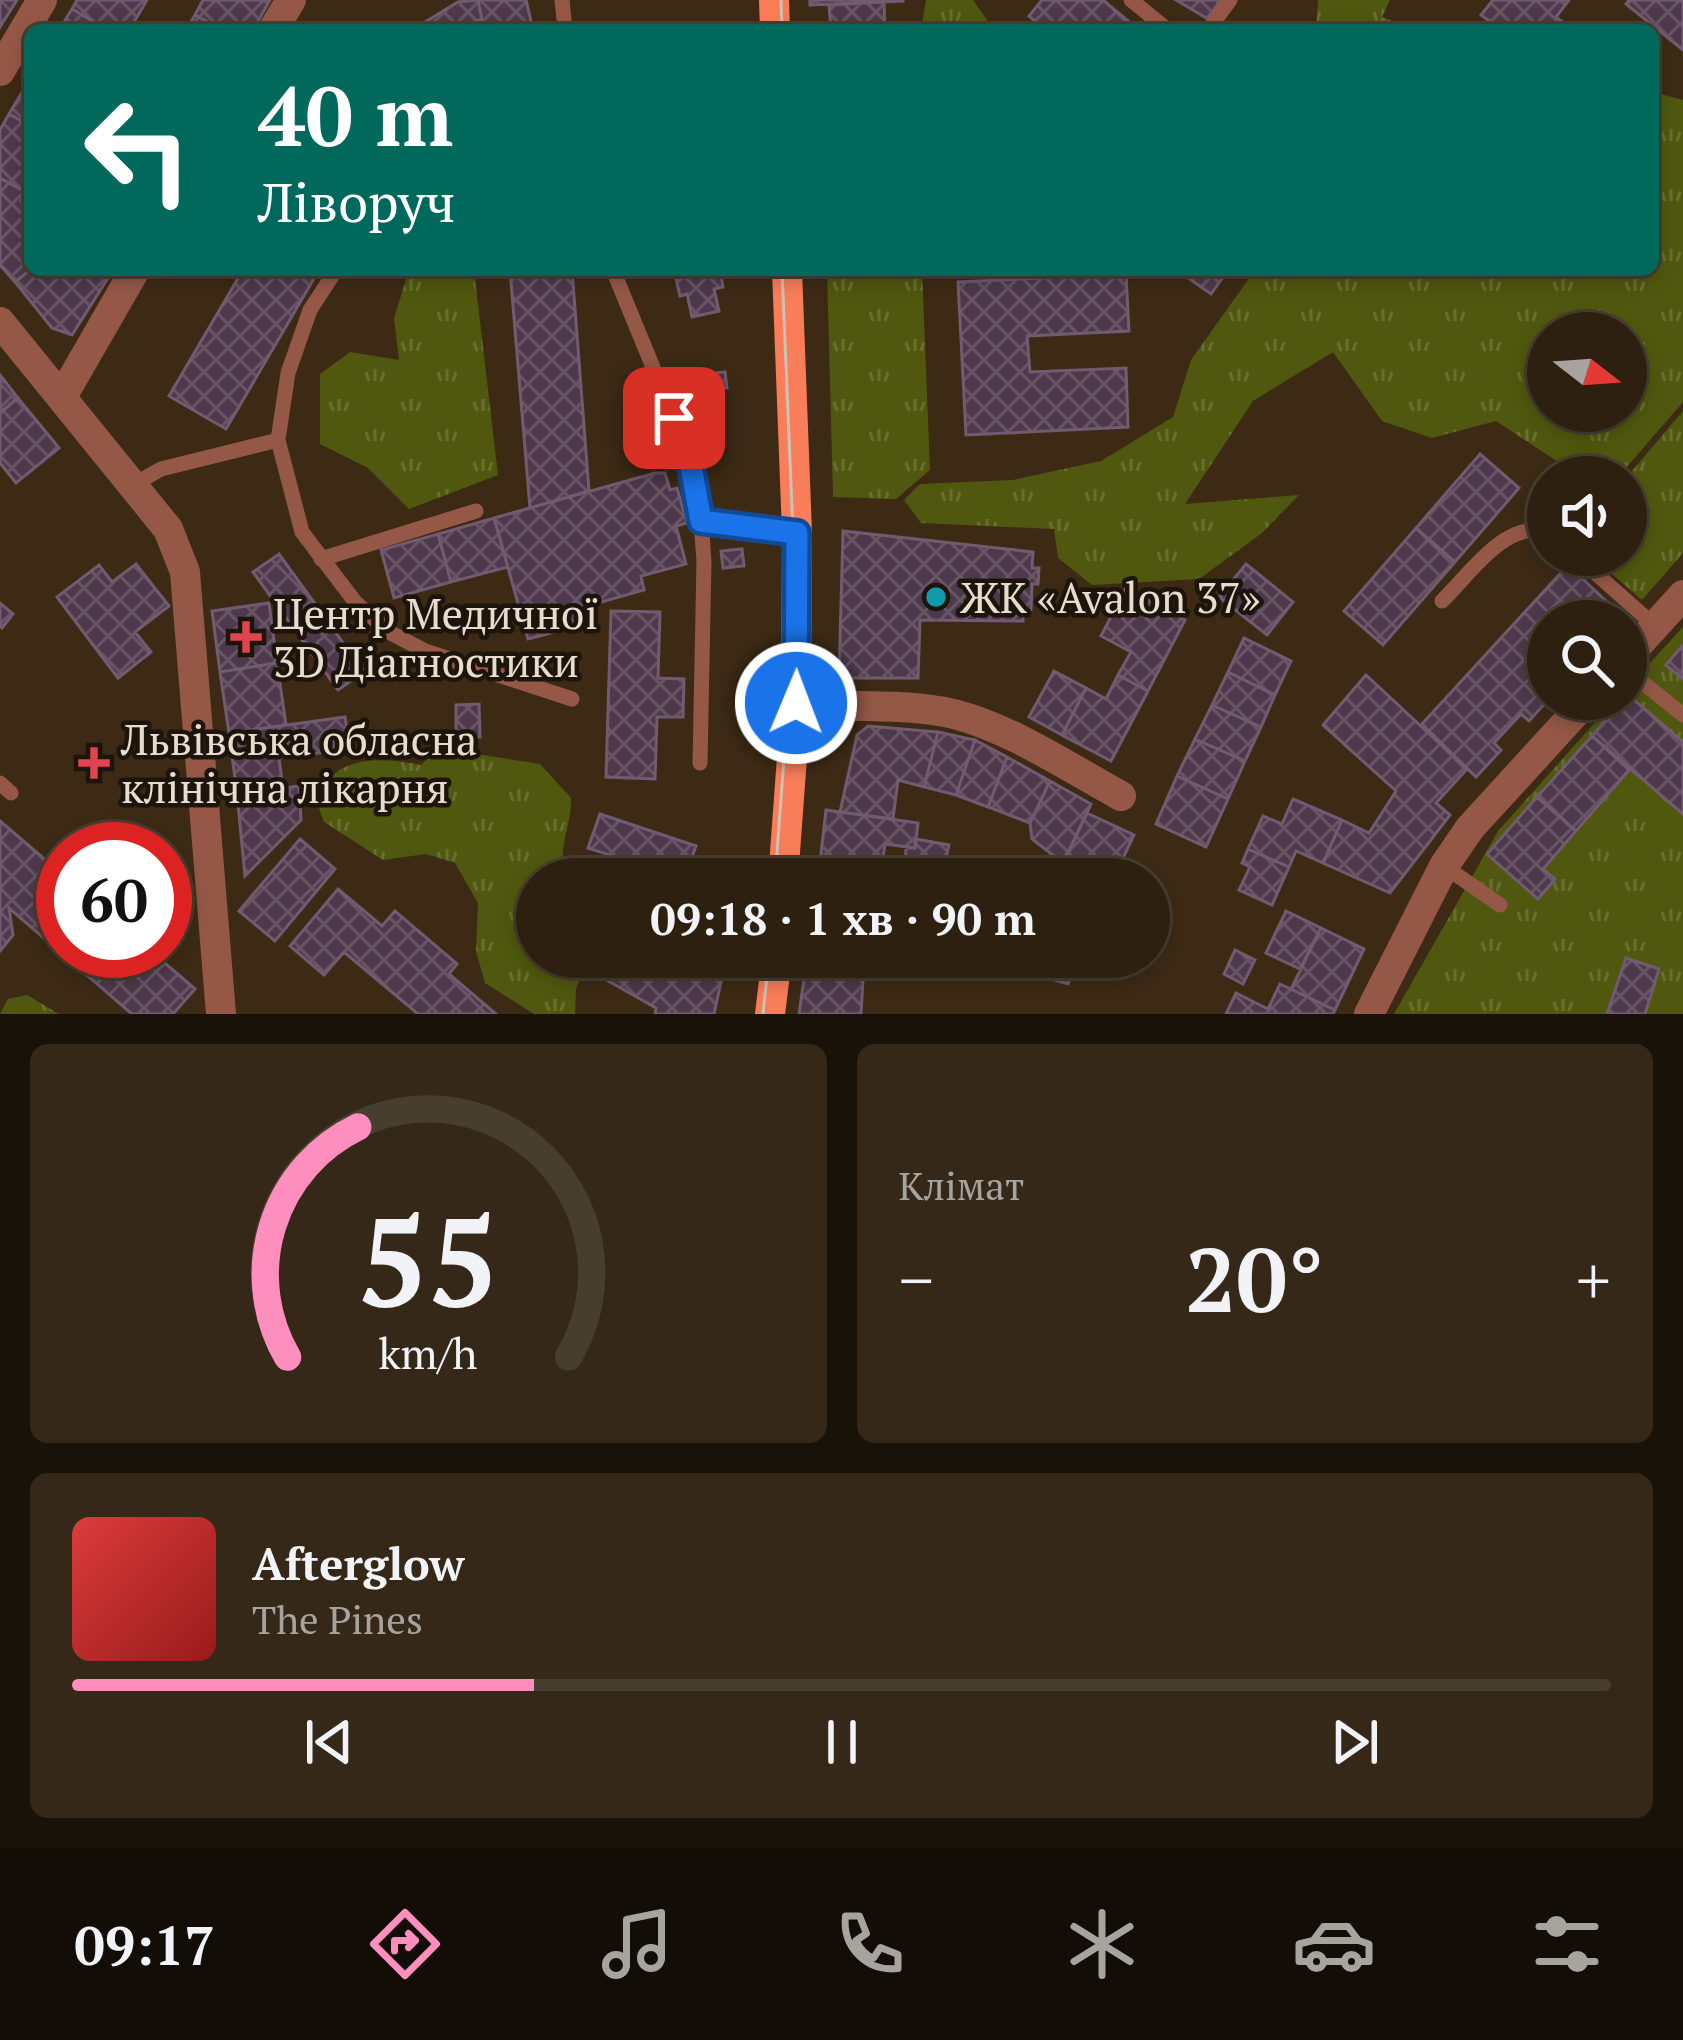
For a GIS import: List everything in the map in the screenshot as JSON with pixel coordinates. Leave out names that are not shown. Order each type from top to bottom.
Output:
[{"type":"main road","points":[[785,858],[796,703],[797,533],[787,276]]},
{"type":"main road","points":[[770,1014],[774,978]]},
{"type":"street","points":[[0,71],[24,30]]},
{"type":"street","points":[[62,395],[131,276]]},
{"type":"street","points":[[0,322],[168,529],[185,572],[221,1014]]},
{"type":"street","points":[[1647,634],[1683,595]]},
{"type":"street","points":[[796,703],[957,715],[986,725],[1121,796]]},
{"type":"street","points":[[1369,1014],[1444,866],[1470,828],[1569,720]]},
{"type":"lane","points":[[1131,0],[1161,24]]},
{"type":"lane","points":[[332,276],[302,331],[288,374],[278,440],[302,532],[356,603],[389,632],[425,651],[572,699]]},
{"type":"lane","points":[[615,276],[689,455],[701,521],[700,763]]},
{"type":"lane","points":[[134,485],[161,469],[278,440]]},
{"type":"lane","points":[[321,559],[476,511]]},
{"type":"lane","points":[[701,521],[797,533]]},
{"type":"lane","points":[[1442,601],[1508,535],[1527,529]]},
{"type":"lane","points":[[1598,576],[1654,626]]},
{"type":"lane","points":[[1647,686],[1683,715]]},
{"type":"lane","points":[[1444,866],[1500,905]]},
{"type":"green space","points":[[926,0],[973,0],[990,24],[922,24]]},
{"type":"green space","points":[[1318,0],[1390,0],[1382,17],[1400,24],[1316,24]]},
{"type":"green space","points":[[1659,94],[1683,100],[1683,402],[1636,456],[1549,456],[1496,421],[1432,438],[1382,421],[1333,352],[1253,401],[1185,504],[1299,495],[1262,533],[1199,579],[1092,585],[1058,558],[1054,529],[921,523],[904,500],[920,484],[1013,480],[1101,461],[1173,417],[1191,360],[1251,276],[1659,276]]},
{"type":"green space","points":[[407,276],[475,276],[498,475],[409,509],[368,468],[320,444],[320,374],[350,352],[399,360],[394,318]]},
{"type":"green space","points":[[827,276],[922,276],[930,470],[896,499],[833,497]]},
{"type":"green space","points":[[1683,411],[1683,553],[1642,600],[1614,576],[1647,576],[1645,456]]},
{"type":"green space","points":[[1683,627],[1683,1014],[1394,1014],[1498,831],[1597,720],[1647,720],[1647,666]]},
{"type":"green space","points":[[439,748],[540,764],[571,798],[563,858],[516,858],[516,978],[580,978],[575,1014],[534,1014],[485,983],[476,951],[478,903],[455,863],[426,854],[383,860],[324,822],[316,800],[334,774],[374,760],[421,765]]},
{"type":"green space","points":[[27,995],[59,1014],[0,1014],[8,999]]},
{"type":"building","points":[[0,0],[17,0],[0,27]]},
{"type":"building","points":[[77,0],[147,0],[134,22],[137,24],[98,24],[72,9]]},
{"type":"building","points":[[203,0],[270,0],[256,24],[211,24],[195,15]]},
{"type":"building","points":[[478,0],[526,0],[532,24],[483,24]]},
{"type":"building","points":[[478,0],[482,19],[467,24],[422,24],[458,2]]},
{"type":"building","points":[[810,0],[903,0],[903,1],[810,5]]},
{"type":"building","points":[[1042,0],[1103,0],[1132,24],[1038,24],[1029,16]]},
{"type":"building","points":[[1176,0],[1220,0],[1208,19]]},
{"type":"building","points":[[1493,0],[1569,0],[1556,17],[1565,24],[1493,24],[1481,15]]},
{"type":"building","points":[[1629,0],[1683,0],[1683,50],[1659,31],[1659,24],[1651,24],[1626,4]]},
{"type":"building","points":[[884,2],[885,24],[831,24],[829,5]]},
{"type":"building","points":[[72,9],[98,24],[63,24]]},
{"type":"building","points":[[195,15],[211,24],[190,24]]},
{"type":"building","points":[[24,89],[24,123],[9,114]]},
{"type":"building","points":[[9,114],[24,123],[24,191],[0,178],[0,130]]},
{"type":"building","points":[[0,178],[24,191],[24,275],[15,282],[0,265]]},
{"type":"building","points":[[24,275],[109,276],[72,335],[52,328],[15,282]]},
{"type":"building","points":[[239,276],[315,276],[226,429],[169,396]]},
{"type":"building","points":[[511,276],[572,276],[589,491],[530,508]]},
{"type":"building","points":[[675,276],[721,276],[723,287],[714,289],[719,311],[692,317],[687,294],[680,296]]},
{"type":"building","points":[[1126,276],[1129,331],[1027,336],[1030,372],[1126,368],[1128,427],[966,435],[958,282]]},
{"type":"building","points":[[1185,276],[1224,276],[1211,294]]},
{"type":"building","points":[[725,372],[727,388],[697,391],[696,375]]},
{"type":"building","points":[[0,375],[18,398],[0,413]]},
{"type":"building","points":[[18,398],[59,448],[16,483],[0,463],[0,413]]},
{"type":"building","points":[[1480,454],[1519,488],[1455,562],[1416,528]]},
{"type":"building","points":[[665,473],[670,490],[677,488],[687,523],[676,526],[686,564],[641,576],[644,590],[573,610],[578,626],[528,639],[494,518]]},
{"type":"building","points":[[494,518],[508,567],[451,582],[438,534]]},
{"type":"building","points":[[1416,528],[1455,562],[1383,645],[1344,611]]},
{"type":"building","name":"ЖК «Avalon 37»","points":[[843,531],[1033,552],[1032,568],[1039,568],[1038,584],[1032,584],[1031,610],[1023,610],[1023,621],[920,620],[918,678],[839,678]]},
{"type":"building","points":[[438,534],[451,582],[394,598],[381,550]]},
{"type":"building","points":[[742,549],[744,566],[723,568],[721,551]]},
{"type":"building","points":[[279,554],[364,672],[338,690],[253,572]]},
{"type":"building","points":[[136,564],[169,606],[135,632],[151,652],[118,678],[57,597],[99,565],[112,582]]},
{"type":"building","points":[[1246,564],[1293,602],[1267,635],[1219,597]]},
{"type":"building","points":[[1558,576],[1580,576],[1605,600],[1536,600]]},
{"type":"building","points":[[1126,588],[1185,620],[1148,691],[1118,675],[1131,652],[1101,636]]},
{"type":"building","points":[[0,603],[13,614],[2,628],[0,626]]},
{"type":"building","points":[[269,603],[277,663],[220,672],[212,611]]},
{"type":"building","points":[[1527,610],[1527,719],[1521,714],[1494,743],[1501,750],[1476,777],[1422,724]]},
{"type":"building","points":[[611,611],[660,612],[658,678],[684,679],[683,717],[657,717],[655,779],[606,777]]},
{"type":"building","points":[[1244,638],[1291,661],[1275,695],[1228,672]]},
{"type":"building","points":[[1683,645],[1683,679],[1666,665]]},
{"type":"building","points":[[277,663],[286,725],[229,733],[220,672]]},
{"type":"building","points":[[1054,671],[1086,688],[1062,735],[1029,717]]},
{"type":"building","points":[[1228,672],[1275,695],[1261,727],[1212,705]]},
{"type":"building","points":[[1118,675],[1148,691],[1111,761],[1062,735],[1086,688],[1106,699]]},
{"type":"building","points":[[1366,675],[1467,769],[1436,803],[1450,815],[1390,893],[1323,863],[1342,820],[1369,833],[1396,791],[1323,725]]},
{"type":"building","points":[[479,704],[480,737],[456,737],[456,705]]},
{"type":"building","points":[[1212,705],[1261,727],[1245,761],[1195,739]]},
{"type":"building","points":[[1647,711],[1683,742],[1683,814],[1592,736],[1605,720],[1647,720]]},
{"type":"building","points":[[345,717],[350,749],[279,758],[283,788],[237,794],[229,733]]},
{"type":"building","points":[[868,726],[938,732],[924,787],[898,780],[893,819],[840,812],[857,735]]},
{"type":"building","points":[[938,732],[975,740],[956,795],[924,787]]},
{"type":"building","points":[[1592,736],[1629,770],[1576,831],[1537,797]]},
{"type":"building","points":[[1195,739],[1245,761],[1228,799],[1177,776]]},
{"type":"building","points":[[975,740],[1007,757],[988,807],[956,795]]},
{"type":"building","points":[[1007,757],[1050,781],[1030,823],[988,807]]},
{"type":"building","points":[[1177,776],[1228,799],[1206,847],[1156,824]]},
{"type":"building","points":[[1050,781],[1091,804],[1065,858],[1057,858],[1032,839],[1030,823]]},
{"type":"building","points":[[299,786],[301,820],[245,876],[237,794]]},
{"type":"building","points":[[1537,797],[1576,831],[1543,869],[1555,879],[1538,899],[1487,854]]},
{"type":"building","points":[[1293,799],[1342,820],[1323,863],[1296,851],[1289,867],[1248,849],[1263,816],[1282,824]]},
{"type":"building","points":[[826,810],[918,823],[915,848],[885,844],[883,858],[820,858]]},
{"type":"building","points":[[1087,813],[1134,835],[1123,858],[1065,858]]},
{"type":"building","points":[[600,814],[696,846],[692,858],[619,858],[588,848]]},
{"type":"building","points":[[0,821],[36,852],[36,931],[9,908],[13,935],[0,951]]},
{"type":"building","points":[[300,839],[335,869],[275,941],[239,911]]},
{"type":"building","points":[[916,839],[949,845],[946,858],[905,858],[906,848],[915,848]]},
{"type":"building","points":[[1248,849],[1289,867],[1272,905],[1239,890],[1250,867],[1242,863]]},
{"type":"building","points":[[338,889],[382,926],[395,911],[457,964],[449,974],[496,1014],[418,1014],[344,952],[324,975],[290,946]]},
{"type":"building","points":[[1286,911],[1321,928],[1300,969],[1266,953]]},
{"type":"building","points":[[1321,928],[1364,949],[1335,1010],[1291,989]]},
{"type":"building","points":[[1235,950],[1255,960],[1243,984],[1224,974]]},
{"type":"building","points":[[1626,958],[1659,969],[1645,1014],[1607,1014]]},
{"type":"building","points":[[90,978],[182,978],[195,989],[173,1014],[132,1014]]},
{"type":"building","points":[[603,978],[722,978],[714,1014],[655,1014],[656,1008]]},
{"type":"building","points":[[804,978],[863,980],[861,1014],[799,1014]]},
{"type":"building","points":[[1280,984],[1335,1010],[1333,1014],[1226,1014],[1236,993],[1268,1009]]},
{"type":"tram line","points":[[781,0],[782,24]]},
{"type":"tram line","points":[[777,858],[788,705],[793,532],[782,276]]},
{"type":"tram line","points":[[763,1014],[767,978]]},
{"type":"place","name":"ЖК «Avalon 37»","points":[[936,597]]},
{"type":"place","name":"Центр Медичної 3D Діагностики","points":[[246,637]]},
{"type":"place","name":"Львівська обласна клінічна лікарня","points":[[94,763]]},
{"type":"route","points":[[674,418],[689,455],[701,521],[797,533],[796,703]]}]
